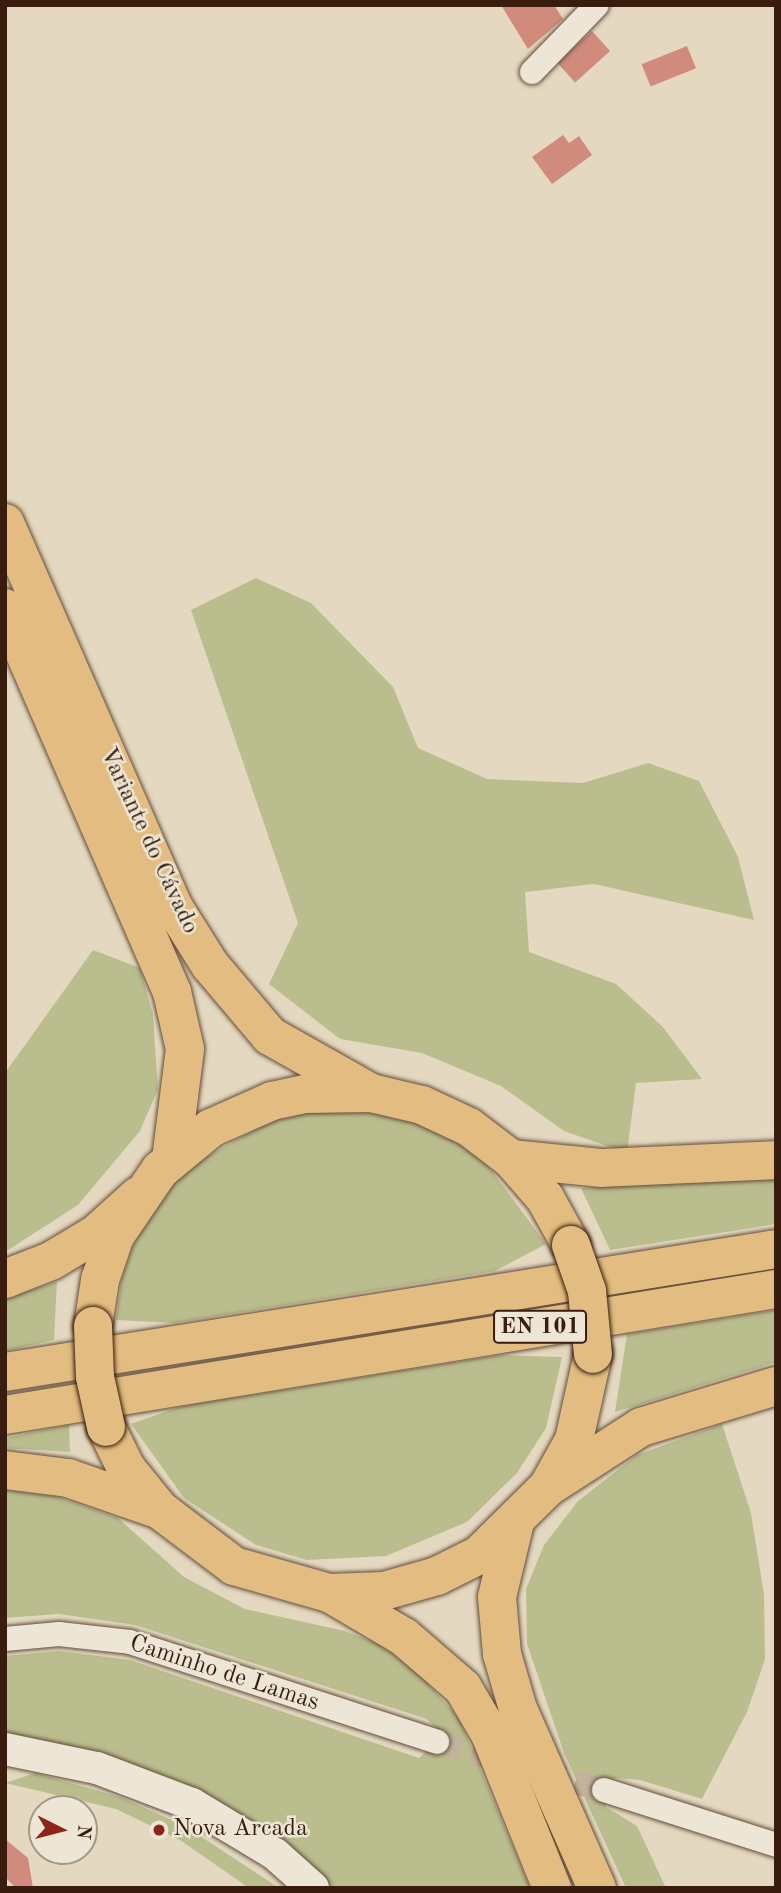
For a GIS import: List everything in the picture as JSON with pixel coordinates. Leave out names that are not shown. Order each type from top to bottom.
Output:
[{"type":"main road","name":"Variante do Cávado","points":[[5,523],[173,906],[210,965],[270,1036],[371,1093]]},
{"type":"main road","name":"Variante do Cávado","points":[[5,608],[172,992],[185,1049],[171,1160]]},
{"type":"main road","points":[[5,1279],[51,1261],[96,1234],[138,1196],[171,1160],[211,1128],[272,1101],[305,1094],[371,1093],[422,1105],[469,1127],[511,1159],[545,1198],[571,1245],[587,1291],[593,1354],[574,1440],[548,1487]]},
{"type":"main road","points":[[511,1159],[601,1168],[776,1160]]},
{"type":"main road","points":[[138,1196],[100,1280],[93,1326],[95,1377],[106,1427],[126,1468],[160,1510],[234,1566],[329,1593],[404,1637],[463,1688],[490,1734],[552,1888]]},
{"type":"main road","name":"EN 101","points":[[5,1372],[776,1249]]},
{"type":"main road","name":"EN 101","points":[[5,1415],[776,1289]]},
{"type":"main road","points":[[329,1593],[384,1591],[437,1576],[480,1555],[548,1487],[641,1427],[776,1386]]},
{"type":"main road","points":[[5,1470],[68,1478],[160,1510]]},
{"type":"main road","points":[[515,1522],[497,1597],[502,1654],[518,1709],[597,1888]]},
{"type":"street","points":[[531,72],[597,5]]},
{"type":"street","name":"Caminho de Lamas","points":[[5,1639],[59,1634],[130,1642],[438,1742]]},
{"type":"street","points":[[5,1749],[97,1768],[191,1804],[275,1854],[313,1888]]},
{"type":"street","points":[[604,1790],[776,1845]]},
{"type":"green space","points":[[256,578],[311,603],[393,687],[418,748],[487,779],[583,783],[648,763],[699,781],[738,857],[754,920],[594,884],[525,892],[529,952],[616,984],[662,1026],[702,1079],[636,1083],[627,1153],[564,1131],[501,1086],[422,1053],[340,1039],[269,984],[298,923],[191,610]]},
{"type":"green space","points":[[93,950],[140,968],[153,1015],[158,1089],[140,1131],[78,1205],[5,1252],[5,1073]]},
{"type":"green space","points":[[352,1110],[400,1117],[443,1133],[483,1159],[546,1244],[495,1271],[174,1323],[116,1320],[122,1277],[136,1237],[160,1199],[191,1166],[269,1121],[303,1111]]},
{"type":"green space","points":[[776,1176],[776,1224],[610,1250],[581,1188]]},
{"type":"green space","points":[[57,1282],[54,1340],[5,1351],[5,1298]]},
{"type":"green space","points":[[776,1310],[776,1362],[615,1412],[627,1334]]},
{"type":"green space","points":[[500,1355],[562,1357],[546,1428],[517,1473],[467,1522],[386,1556],[307,1560],[256,1545],[184,1498],[131,1424],[182,1406]]},
{"type":"green space","points":[[722,1424],[751,1513],[764,1595],[765,1659],[747,1712],[702,1799],[640,1780],[615,1778],[604,1790],[606,1807],[637,1826],[666,1888],[626,1888],[564,1753],[527,1644],[526,1589],[544,1545],[578,1501],[637,1455]]},
{"type":"green space","points":[[69,1425],[70,1452],[5,1448],[5,1438]]},
{"type":"green space","points":[[5,1490],[55,1496],[118,1518],[184,1577],[245,1609],[345,1631],[381,1645],[420,1675],[459,1718],[530,1888],[333,1888],[194,1792],[99,1752],[5,1734],[5,1656],[59,1651],[130,1660],[419,1758],[437,1742],[437,1729],[427,1719],[135,1625],[59,1614],[5,1618]]},
{"type":"green space","points":[[35,1773],[120,1797],[185,1826],[279,1888],[249,1888],[180,1840],[116,1809],[98,1805],[98,1795],[56,1795],[5,1783]]},
{"type":"building","points":[[501,5],[554,5],[563,19],[528,49]]},
{"type":"building","points":[[592,31],[610,51],[575,83],[557,62]]},
{"type":"building","points":[[687,46],[696,68],[651,87],[642,64]]},
{"type":"building","points":[[563,135],[569,143],[579,136],[592,155],[552,184],[532,157]]},
{"type":"building","points":[[5,1839],[28,1858],[33,1888],[16,1888],[5,1877]]},
{"type":"tunnel","points":[[437,1742],[604,1790]]},
{"type":"place","name":"Nova Arcada","points":[[159,1830]]}]
